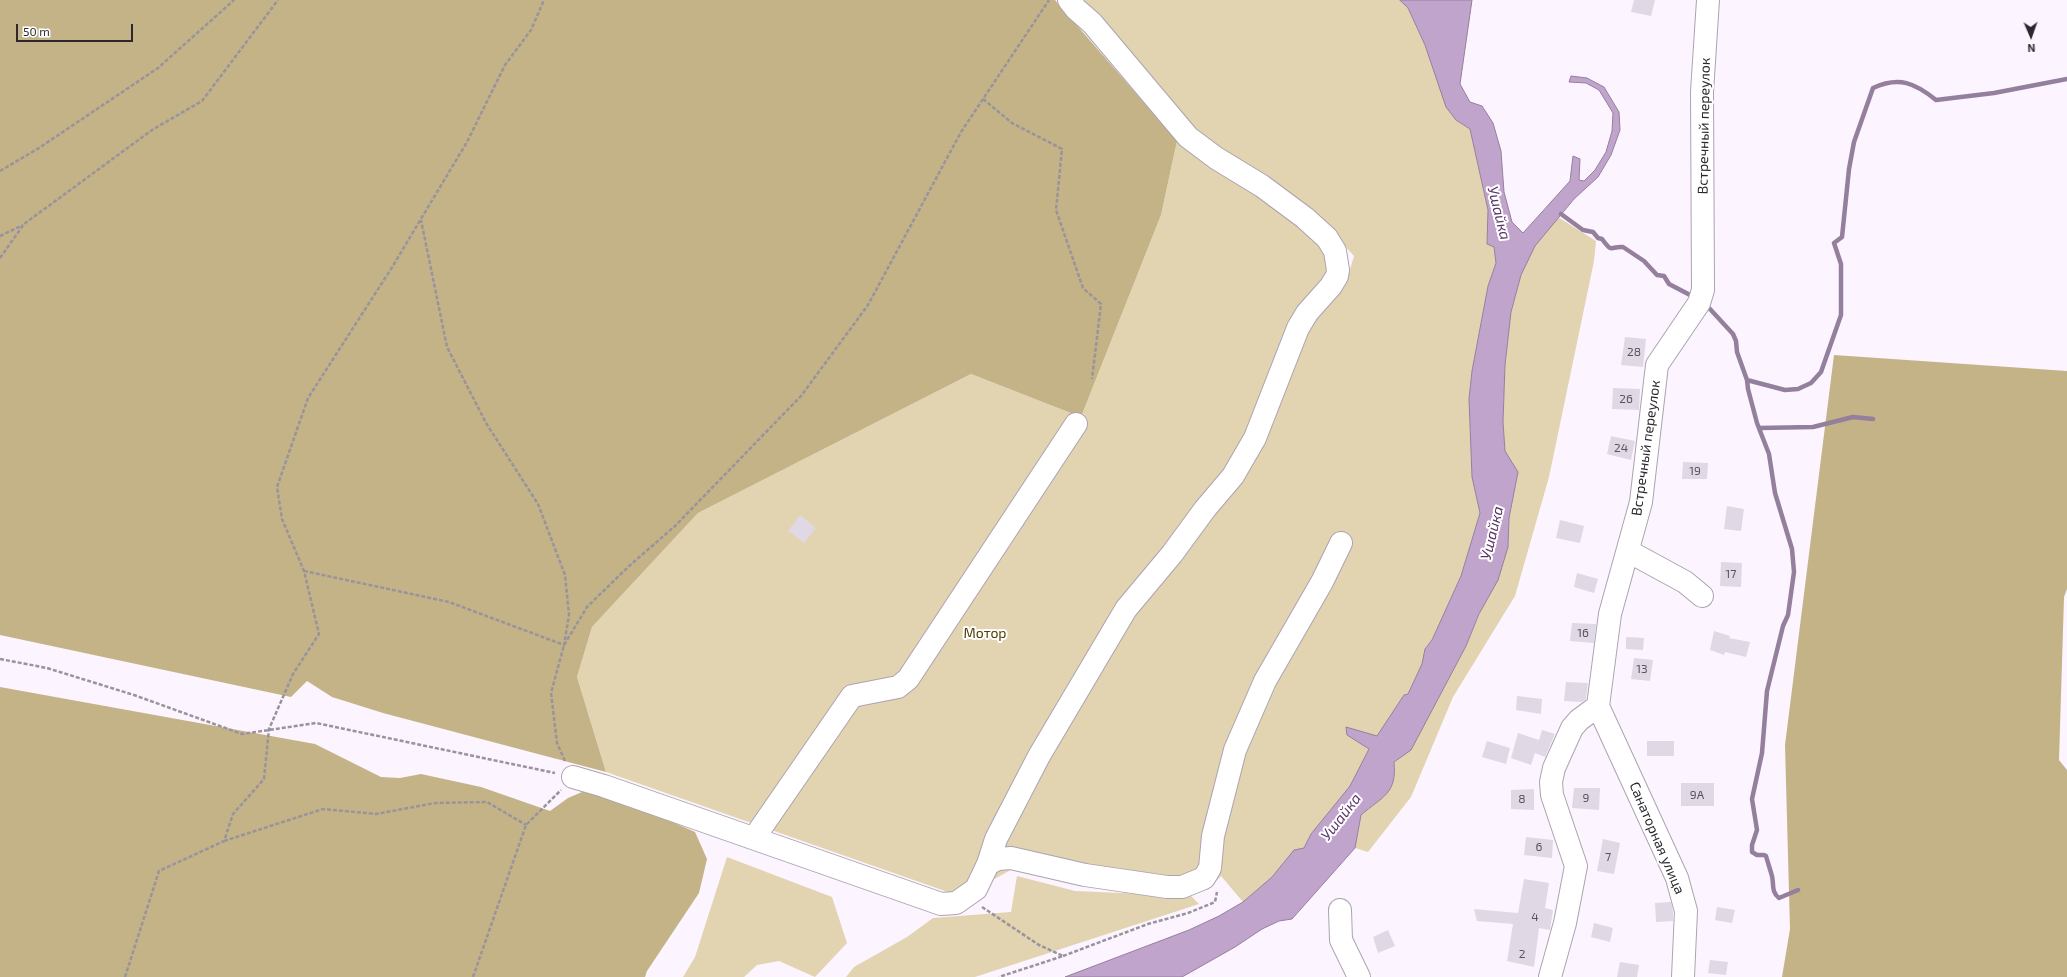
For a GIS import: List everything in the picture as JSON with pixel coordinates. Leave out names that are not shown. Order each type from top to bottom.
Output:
[{"type":"street","points":[[573,778],[604,786],[942,904],[956,903],[968,897],[976,889],[988,864],[996,840],[1039,756],[1126,608],[1172,554],[1205,509],[1233,476],[1255,438],[1298,328],[1307,313],[1331,286],[1338,270],[1335,251],[1327,238],[1305,218],[1262,186],[1216,158],[1188,137],[1092,23],[1069,0]]},
{"type":"street","name":"Встречный переулок","points":[[1598,706],[1610,614],[1642,502],[1657,365],[1699,302],[1703,290],[1702,92],[1708,0]]},
{"type":"street","points":[[754,838],[852,696],[898,687],[908,679],[1076,424]]},
{"type":"street","points":[[988,864],[998,860],[1011,858],[1085,875],[1167,887],[1182,887],[1204,878],[1210,868],[1213,836],[1235,750],[1265,681],[1322,582],[1341,543]]},
{"type":"street","points":[[1628,552],[1685,582],[1702,596]]},
{"type":"street","points":[[1550,977],[1565,924],[1576,866],[1552,795],[1551,782],[1554,768],[1572,728],[1598,706]]},
{"type":"street","name":"Санаторная улица","points":[[1598,706],[1658,835],[1682,894],[1686,911],[1683,977]]},
{"type":"street","points":[[1340,910],[1341,940],[1359,977]]},
{"type":"path","points":[[0,171],[158,68],[234,0]]},
{"type":"path","points":[[0,236],[24,224],[152,130],[202,101],[278,0]]},
{"type":"path","points":[[224,841],[233,814],[264,779],[269,729],[293,674],[319,634],[304,571],[282,519],[277,488],[308,398],[421,220],[467,142],[505,65],[531,30],[544,0]]},
{"type":"path","points":[[564,645],[588,607],[628,567],[675,526],[801,396],[868,305],[961,132],[1049,0]]},
{"type":"path","points":[[983,99],[1012,123],[1062,149],[1056,210],[1083,288],[1101,304],[1092,379]]},
{"type":"path","points":[[421,220],[447,347],[486,423],[538,504],[565,575],[569,615],[564,645],[551,693],[557,743],[573,778]]},
{"type":"path","points":[[0,258],[24,224]]},
{"type":"path","points":[[304,571],[449,602],[564,645]]},
{"type":"path","points":[[0,659],[46,668],[134,696],[242,734],[316,723],[573,778]]},
{"type":"path","points":[[473,977],[526,825],[573,778]]},
{"type":"path","points":[[125,977],[159,871],[224,841],[323,809],[376,814],[435,803],[488,802],[526,825]]},
{"type":"path","points":[[1000,977],[1063,956],[1148,924],[1188,914],[1215,902],[1216,891],[1204,878]]},
{"type":"path","points":[[968,897],[1039,946],[1063,956]]},
{"type":"green space","name":"Мотор","points":[[1083,0],[1400,0],[1408,8],[1456,120],[1470,129],[1488,210],[1487,244],[1494,247],[1496,263],[1488,286],[1472,371],[1469,399],[1472,477],[1480,513],[1461,576],[1432,640],[1425,649],[1423,664],[1408,694],[1404,695],[1377,737],[1347,728],[1347,735],[1369,749],[1350,786],[1311,834],[1304,848],[1294,850],[1272,877],[1243,902],[1221,876],[1208,890],[1170,891],[1016,867],[962,897],[606,772],[577,677],[592,627],[698,513],[971,374],[1081,417],[1161,215],[1177,141],[1302,220],[1348,276],[1354,256],[1334,234],[1192,131],[1112,31]]},
{"type":"green space","points":[[1558,217],[1596,241],[1594,261],[1549,477],[1515,596],[1453,697],[1411,797],[1368,852],[1355,848],[1361,815],[1390,788],[1393,781],[1394,762],[1411,749],[1466,646],[1508,547],[1509,518],[1518,472],[1505,451],[1503,422],[1505,365],[1511,312],[1521,275],[1535,246]]},
{"type":"green space","points":[[727,857],[832,897],[847,943],[815,977],[779,961],[757,965],[744,977],[683,977],[695,957]]},
{"type":"green space","points":[[1017,876],[1075,891],[1191,896],[1199,904],[975,977],[846,977],[854,967],[907,937],[933,918],[1011,912]]},
{"type":"shaded area","points":[[0,0],[1055,0],[1177,141],[1161,215],[1081,417],[971,374],[698,513],[592,627],[577,677],[606,772],[383,713],[332,697],[307,681],[291,697],[0,635]]},
{"type":"shaded area","points":[[1834,355],[2067,371],[2067,589],[2064,597],[2059,760],[2067,770],[2067,977],[1782,977],[1790,929],[1785,745]]},
{"type":"shaded area","points":[[0,687],[315,744],[381,777],[400,778],[421,774],[481,787],[550,811],[568,798],[589,789],[618,798],[695,832],[707,859],[699,893],[647,971],[645,977],[0,977]]},
{"type":"water","name":"Ушайка","points":[[1400,0],[1472,0],[1460,84],[1470,102],[1482,106],[1493,123],[1501,151],[1504,192],[1512,222],[1523,233],[1570,181],[1573,156],[1580,159],[1579,180],[1584,181],[1595,170],[1606,152],[1612,131],[1613,113],[1599,90],[1586,83],[1569,82],[1571,76],[1587,78],[1604,87],[1619,112],[1620,130],[1611,155],[1598,177],[1574,199],[1535,246],[1521,275],[1511,312],[1505,365],[1503,422],[1505,451],[1518,472],[1509,518],[1508,547],[1498,580],[1479,614],[1466,646],[1411,750],[1394,762],[1394,773],[1391,788],[1382,798],[1361,815],[1355,848],[1292,919],[1279,921],[1262,929],[1235,947],[1182,977],[1065,977],[1189,930],[1219,916],[1243,902],[1272,877],[1294,850],[1304,848],[1311,834],[1350,786],[1369,749],[1347,735],[1346,727],[1377,736],[1404,695],[1408,694],[1422,664],[1425,649],[1432,640],[1461,576],[1480,513],[1472,477],[1469,399],[1472,371],[1488,286],[1496,263],[1494,247],[1487,244],[1488,210],[1470,129],[1456,120],[1446,107],[1425,45],[1408,8]]},
{"type":"building","points":[[1634,0],[1655,0],[1651,16],[1631,12]]},
{"type":"building","points":[[1625,337],[1646,339],[1643,367],[1621,365]]},
{"type":"building","points":[[1613,388],[1640,389],[1639,410],[1612,409]]},
{"type":"building","points":[[1611,436],[1635,441],[1631,460],[1607,454]]},
{"type":"building","points":[[1683,462],[1708,463],[1707,479],[1682,479]]},
{"type":"building","points":[[1727,506],[1744,509],[1741,531],[1724,529]]},
{"type":"building","points":[[800,515],[816,528],[804,543],[788,531]]},
{"type":"building","points":[[1560,520],[1584,526],[1580,543],[1556,538]]},
{"type":"building","points":[[1721,562],[1742,563],[1741,587],[1720,586]]},
{"type":"building","points":[[1577,573],[1598,579],[1594,593],[1574,587]]},
{"type":"building","points":[[1572,623],[1596,624],[1594,643],[1570,641]]},
{"type":"building","points":[[1714,631],[1730,636],[1729,638],[1750,642],[1746,657],[1725,652],[1724,655],[1710,650]]},
{"type":"building","points":[[1626,637],[1644,638],[1643,650],[1626,649]]},
{"type":"building","points":[[1634,658],[1653,660],[1650,681],[1631,679]]},
{"type":"building","points":[[1566,682],[1588,683],[1586,699],[1582,702],[1564,701]]},
{"type":"building","points":[[1517,696],[1542,699],[1541,714],[1516,710]]},
{"type":"building","points":[[1542,730],[1555,734],[1545,757],[1535,753],[1531,765],[1511,758],[1518,733],[1539,740]]},
{"type":"building","points":[[1487,741],[1510,748],[1506,764],[1482,757]]},
{"type":"building","points":[[1647,741],[1674,741],[1674,756],[1647,756]]},
{"type":"building","points":[[1681,783],[1714,783],[1714,806],[1681,806]]},
{"type":"building","points":[[1574,788],[1600,788],[1599,810],[1572,808]]},
{"type":"building","points":[[1534,789],[1534,810],[1511,809],[1511,790]]},
{"type":"building","points":[[1526,837],[1553,840],[1552,858],[1524,855]]},
{"type":"building","points":[[1603,839],[1620,843],[1614,874],[1597,871]]},
{"type":"building","points":[[1524,879],[1549,883],[1545,908],[1553,910],[1550,930],[1539,928],[1534,967],[1507,961],[1513,924],[1477,921],[1474,909],[1518,913]]},
{"type":"building","points":[[1671,902],[1673,921],[1656,922],[1655,903]]},
{"type":"building","points":[[1717,907],[1735,910],[1732,923],[1715,920]]},
{"type":"building","points":[[1594,923],[1613,928],[1610,942],[1591,937]]},
{"type":"building","points":[[1388,930],[1395,946],[1378,953],[1373,937]]},
{"type":"building","points":[[1710,960],[1728,962],[1726,975],[1708,973]]},
{"type":"building","points":[[1620,962],[1639,965],[1637,977],[1617,977]]},
{"type":"waterway","points":[[1747,380],[1785,390],[1798,389],[1811,383],[1821,372],[1841,315],[1841,264],[1834,243],[1842,237],[1849,169],[1854,142],[1873,88],[1891,82],[1906,83],[1921,89],[1936,100],[1994,93],[2067,79]]},
{"type":"waterway","points":[[1561,214],[1583,230],[1593,232],[1610,248],[1623,247],[1644,261],[1657,275],[1664,276],[1669,284],[1692,296]]},
{"type":"waterway","points":[[1710,309],[1733,334],[1736,341],[1737,352],[1747,380],[1757,423],[1769,454],[1775,493],[1792,549],[1794,572],[1788,615],[1783,626],[1767,691],[1762,753],[1752,799],[1757,830],[1752,845],[1752,852],[1757,855],[1766,856],[1776,896],[1779,898],[1798,890]]},
{"type":"waterway","points":[[1759,428],[1813,427],[1853,417],[1873,419]]}]
